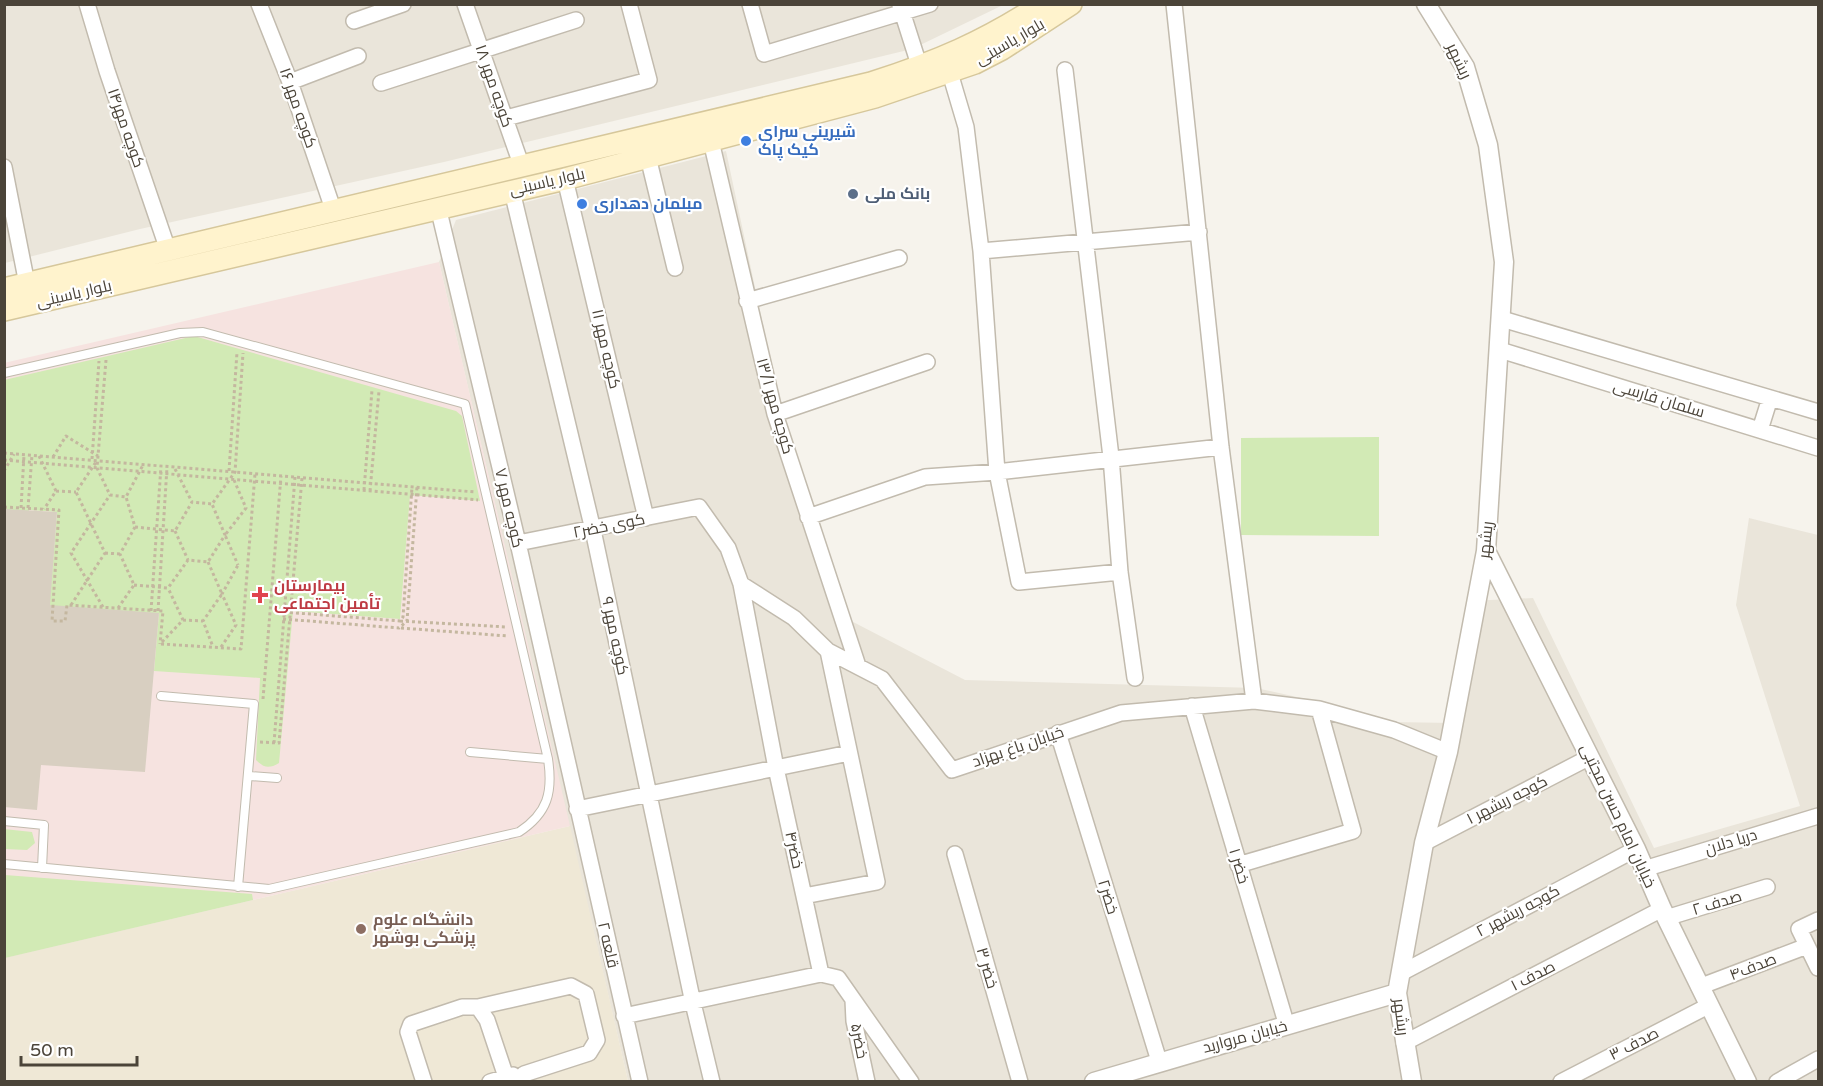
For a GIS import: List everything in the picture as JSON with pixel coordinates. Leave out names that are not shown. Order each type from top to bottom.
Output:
[{"type":"main road","name":"بلوار یاسینی","points":[[4,289],[168,250],[240,245],[438,207],[565,179],[711,141],[875,97],[950,73],[1002,49],[1071,4]]},
{"type":"main road","name":"بلوار یاسینی","points":[[4,310],[240,245],[334,212],[871,83],[920,68],[985,39],[1041,5]]},
{"type":"street","name":"کوچه مهر۱۴","points":[[87,4],[107,71],[168,250]]},
{"type":"street","name":"کوچه مهر ۱۶","points":[[259,4],[290,82],[334,212]]},
{"type":"street","points":[[354,21],[404,4]]},
{"type":"street","name":"کوچه مهر ۱۸","points":[[465,4],[522,167]]},
{"type":"street","points":[[506,118],[649,80],[629,4]]},
{"type":"street","points":[[750,4],[764,54],[901,9],[930,4]]},
{"type":"street","points":[[1174,4],[1221,447],[1254,701]]},
{"type":"street","name":"ریشهر","points":[[1412,1082],[1397,993],[1424,843],[1448,752],[1486,551],[1504,262],[1488,146],[1465,67],[1426,4]]},
{"type":"street","points":[[901,9],[920,68]]},
{"type":"street","points":[[381,83],[576,20]]},
{"type":"street","points":[[290,82],[358,56]]},
{"type":"street","points":[[1065,70],[1111,457],[1120,572],[1135,678]]},
{"type":"street","points":[[950,73],[966,127],[981,251],[997,472],[1019,582],[1120,572]]},
{"type":"street","name":"کوچه مهر ۱۳/۱","points":[[711,141],[747,301],[776,414],[858,666]]},
{"type":"street","points":[[648,157],[675,268]]},
{"type":"street","points":[[4,167],[27,284]]},
{"type":"street","name":"کوچه مهر ۱۱","points":[[565,179],[646,518]]},
{"type":"street","name":"کوچه مهر ۹","points":[[512,191],[593,530],[648,796],[712,1082]]},
{"type":"street","name":"کوچه مهر ۷","points":[[438,207],[518,543],[577,809]]},
{"type":"street","points":[[981,251],[1199,232]]},
{"type":"street","points":[[747,301],[899,258]]},
{"type":"street","name":"سلمان فارسی","points":[[1502,319],[1818,412]]},
{"type":"street","name":"سلمان فارسی","points":[[1500,350],[1818,448]]},
{"type":"street","points":[[776,414],[927,362]]},
{"type":"street","points":[[1760,430],[1770,398]]},
{"type":"street","points":[[808,517],[925,477],[997,472],[1111,457],[1221,447]]},
{"type":"street","name":"کوی خضر۲","points":[[518,543],[593,530],[699,507],[728,548],[741,584]]},
{"type":"street","name":"خیابان امام حسن مجتبی","points":[[1486,551],[1636,849],[1664,914],[1747,1082]]},
{"type":"street","name":"خیابان باغ بهزاد","points":[[741,584],[794,618],[828,651],[882,678],[952,770],[1121,713],[1254,701],[1319,709],[1394,730],[1448,752]]},
{"type":"street","name":"خضر۴","points":[[741,584],[776,768],[821,974]]},
{"type":"street","points":[[804,896],[877,882],[828,651]]},
{"type":"street","name":"خضر ۱","points":[[1191,706],[1287,1026]]},
{"type":"street","points":[[1238,865],[1353,831],[1319,709]]},
{"type":"street","name":"خضر۲","points":[[1058,733],[1158,1060]]},
{"type":"street","points":[[577,809],[849,753]]},
{"type":"street","name":"کوچه ریشهر ۱","points":[[1424,843],[1590,757]]},
{"type":"street","name":"قلعه ۲","points":[[577,809],[640,1082]]},
{"type":"street","name":"دریا دلان","points":[[1644,869],[1818,816]]},
{"type":"street","name":"کوچه ریشهر ۲","points":[[1401,973],[1636,849]]},
{"type":"street","name":"خضر ۳","points":[[955,854],[1020,1082]]},
{"type":"street","name":"صدف ۲","points":[[1664,914],[1767,887]]},
{"type":"street","name":"صدف ۱","points":[[1404,1043],[1664,914]]},
{"type":"street","points":[[1818,920],[1799,929],[1818,968]]},
{"type":"street","name":"صدف۴","points":[[1699,987],[1807,946]]},
{"type":"street","points":[[624,1016],[693,1004],[821,974],[838,978],[911,1082]]},
{"type":"street","points":[[424,1082],[408,1032],[411,1024],[462,1007],[478,1007],[572,986],[586,994],[597,1040],[589,1053],[527,1078],[506,1077],[490,1082]]},
{"type":"street","name":"خیابان مروارید","points":[[1094,1082],[1139,1075],[1158,1060],[1287,1026],[1397,993]]},
{"type":"street","name":"خضر۵","points":[[853,1000],[854,1021],[867,1082]]},
{"type":"street","name":"صدف ۳","points":[[1561,1082],[1708,1006]]},
{"type":"street","points":[[478,1007],[488,1020],[506,1077]]},
{"type":"street","points":[[1777,1082],[1818,1059]]},
{"type":"lane","points":[[4,373],[192,332],[241,340],[465,404],[549,759],[550,796],[543,812],[519,832],[269,889],[4,864]]},
{"type":"lane","points":[[161,696],[254,704],[256,741],[253,776],[238,887]]},
{"type":"lane","points":[[470,752],[549,759]]},
{"type":"lane","points":[[253,776],[277,778]]},
{"type":"lane","points":[[4,821],[44,825],[42,868]]},
{"type":"path","points":[[241,340],[232,476],[246,508]]},
{"type":"path","points":[[103,350],[92,453],[94,464],[110,495]]},
{"type":"path","points":[[76,492],[98,456],[103,350]]},
{"type":"path","points":[[364,490],[376,379]]},
{"type":"path","points":[[370,490],[376,379]]},
{"type":"path","points":[[53,457],[66,436],[98,456]]},
{"type":"path","points":[[4,453],[53,457],[166,474],[232,476],[255,474],[417,487],[487,497]]},
{"type":"path","points":[[4,471],[15,454]]},
{"type":"path","points":[[21,508],[24,455]]},
{"type":"path","points":[[28,508],[32,455]]},
{"type":"path","points":[[39,456],[56,491]]},
{"type":"path","points":[[4,460],[161,466],[255,481],[417,495],[487,497]]},
{"type":"path","points":[[120,554],[135,527],[126,497],[143,465]]},
{"type":"path","points":[[151,610],[161,466]]},
{"type":"path","points":[[158,611],[167,467]]},
{"type":"path","points":[[174,467],[192,502]]},
{"type":"path","points":[[160,644],[241,650],[255,474]]},
{"type":"path","points":[[212,504],[232,476]]},
{"type":"path","points":[[262,706],[281,476]]},
{"type":"path","points":[[274,743],[295,477]]},
{"type":"path","points":[[253,776],[256,741],[279,743],[302,478]]},
{"type":"path","points":[[400,621],[403,617],[412,487]]},
{"type":"path","points":[[407,628],[417,487]]},
{"type":"path","points":[[56,491],[76,492]]},
{"type":"path","points":[[44,509],[56,491]]},
{"type":"path","points":[[76,492],[105,553]]},
{"type":"path","points":[[110,495],[126,497]]},
{"type":"path","points":[[103,607],[71,553],[110,495]]},
{"type":"path","points":[[192,502],[212,504]]},
{"type":"path","points":[[175,531],[192,502]]},
{"type":"path","points":[[212,504],[238,565]]},
{"type":"path","points":[[5,507],[59,510],[52,621],[65,621],[66,605],[163,611],[160,644]]},
{"type":"path","points":[[246,508],[253,508]]},
{"type":"path","points":[[208,562],[246,508]]},
{"type":"path","points":[[135,527],[175,531]]},
{"type":"path","points":[[175,531],[188,560]]},
{"type":"path","points":[[71,605],[105,553]]},
{"type":"path","points":[[105,553],[120,554]]},
{"type":"path","points":[[120,554],[134,585]]},
{"type":"path","points":[[188,560],[208,562]]},
{"type":"path","points":[[168,588],[188,560]]},
{"type":"path","points":[[208,562],[237,625]]},
{"type":"path","points":[[238,565],[248,566]]},
{"type":"path","points":[[203,621],[222,594],[238,565]]},
{"type":"path","points":[[134,585],[168,588]]},
{"type":"path","points":[[118,608],[134,585]]},
{"type":"path","points":[[168,588],[183,620]]},
{"type":"path","points":[[284,612],[518,627]]},
{"type":"path","points":[[284,619],[520,637]]},
{"type":"path","points":[[160,644],[183,620],[203,621]]},
{"type":"path","points":[[203,621],[213,647]]},
{"type":"path","points":[[399,628],[407,621]]},
{"type":"path","points":[[237,625],[243,625]]},
{"type":"path","points":[[220,648],[237,625]]},
{"type":"shaded area","points":[[4,5],[1003,5],[912,49],[444,162],[140,229],[5,263]]},
{"type":"shaded area","points":[[726,151],[800,499],[832,611],[965,680],[1256,688],[1328,704],[1390,722],[1454,723],[1470,601],[1533,598],[1654,848],[1800,806],[1736,605],[1749,518],[1818,535],[1818,1081],[628,1081],[439,262],[456,220]]},
{"type":"shaded area","name":"بیمارستان تأمین اجتماعی","points":[[439,262],[570,826],[5,958],[4,363]]},
{"type":"shaded area","name":"دانشگاه علوم پزشکی بوشهر","points":[[570,826],[628,1081],[5,1081],[4,958]]},
{"type":"green space","points":[[194,336],[456,411],[462,416],[480,501],[410,495],[400,619],[293,611],[279,763],[269,767],[256,760],[260,678],[154,671],[159,613],[48,622],[57,512],[29,510],[23,577],[5,509],[4,380]]},
{"type":"green space","points":[[1379,437],[1379,536],[1241,535],[1241,438]]},
{"type":"green space","points":[[4,829],[32,832],[35,843],[27,850],[5,849]]},
{"type":"green space","points":[[5,875],[252,894],[253,900],[5,958]]},
{"type":"building","points":[[4,509],[57,512],[50,605],[159,613],[145,772],[41,765],[37,810],[4,807]]},
{"type":"place","name":"شیرینی سرای کیک پاک","points":[[746,141]]},
{"type":"place","name":"بانک ملی","points":[[853,194]]},
{"type":"place","name":"مبلمان دهداری","points":[[582,204]]},
{"type":"place","name":"بیمارستان تأمین اجتماعی","points":[[260,595]]},
{"type":"place","name":"دانشگاه علوم پزشکی بوشهر","points":[[361,929]]}]
